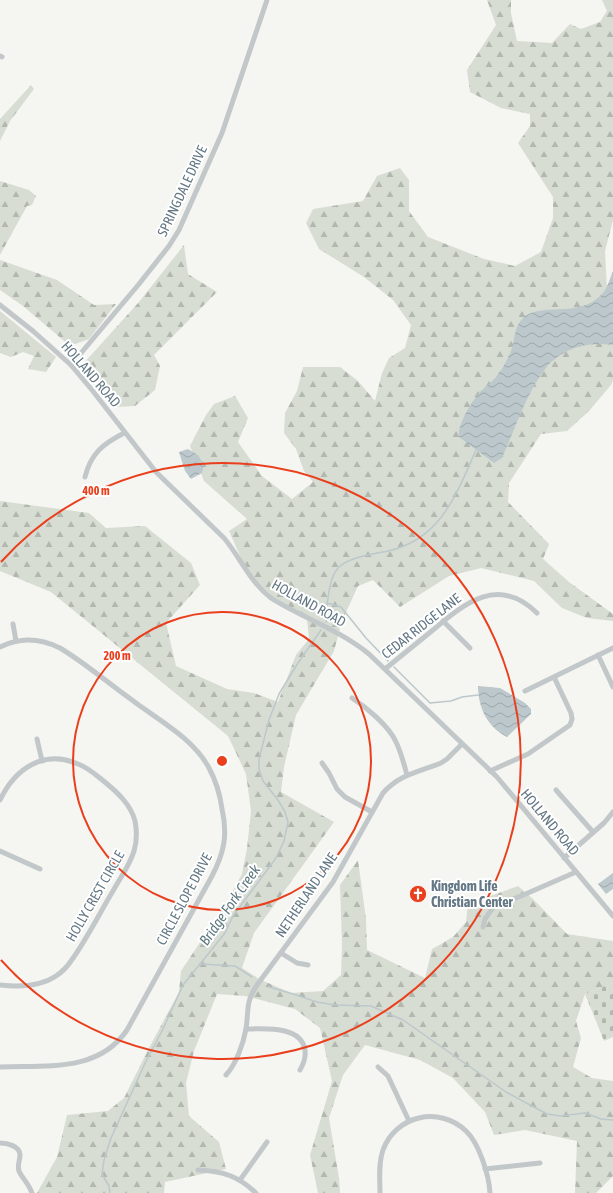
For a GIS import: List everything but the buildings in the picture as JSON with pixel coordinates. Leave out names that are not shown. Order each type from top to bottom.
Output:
[{"type":"street","name":"SPRINGDALE DRIVE","points":[[71,365],[139,284],[169,246],[179,230],[222,133],[267,0]]},
{"type":"street","name":"HOLLAND ROAD","points":[[0,305],[33,331],[71,365],[156,472],[234,549],[249,576],[260,589],[281,604],[349,639],[365,650],[490,771],[523,808],[613,916]]},
{"type":"street","points":[[85,477],[90,462],[96,452],[110,440],[124,433]]},
{"type":"street","name":"CEDAR RIDGE LANE","points":[[385,669],[458,609],[469,602],[492,595],[504,596],[516,599],[529,606],[537,613]]},
{"type":"street","points":[[443,621],[470,648]]},
{"type":"street","points":[[13,624],[16,641]]},
{"type":"street","name":"CIRCLE SLOPE DRIVE","points":[[0,647],[16,641],[39,640],[60,648],[192,746],[207,764],[215,781],[223,811],[225,841],[222,856],[212,876],[126,1030],[117,1042],[104,1052],[83,1062],[0,1067]]},
{"type":"street","points":[[525,692],[613,648]]},
{"type":"street","points":[[598,655],[613,687]]},
{"type":"street","points":[[490,771],[528,754],[570,726],[572,719],[571,713],[554,677]]},
{"type":"street","points":[[352,698],[360,703],[391,733],[399,749],[407,775]]},
{"type":"street","points":[[37,739],[42,761]]},
{"type":"street","name":"NETHERLAND LANE","points":[[226,1075],[234,1064],[244,1039],[248,1005],[251,994],[333,882],[383,793],[398,779],[441,763],[462,744]]},
{"type":"street","name":"HOLLY CREST CIRCLE","points":[[0,800],[7,786],[17,774],[31,765],[42,761],[58,759],[69,761],[79,764],[113,788],[125,801],[131,811],[136,830],[136,843],[131,859],[90,930],[67,966],[47,981],[37,984],[18,986],[0,985]]},
{"type":"street","points":[[322,763],[337,789],[345,797],[372,812]]},
{"type":"street","points":[[556,790],[594,832]]},
{"type":"street","points":[[564,858],[594,832],[613,812]]},
{"type":"street","points":[[0,851],[40,869]]},
{"type":"street","points":[[482,927],[485,919],[494,906],[522,896],[576,872]]},
{"type":"street","points":[[281,953],[297,963],[308,965]]},
{"type":"street","points":[[246,1029],[278,1030],[293,1034],[300,1039],[304,1046],[305,1054],[304,1062],[300,1070]]},
{"type":"street","points":[[378,1067],[388,1076],[409,1121]]},
{"type":"street","points":[[380,1193],[380,1159],[384,1146],[393,1133],[409,1121],[421,1117],[432,1116],[457,1124],[466,1131],[474,1141],[485,1170],[490,1193]]},
{"type":"street","points":[[240,1180],[267,1142]]},
{"type":"street","points":[[0,1143],[12,1146],[20,1153],[18,1163],[20,1171],[32,1193]]},
{"type":"street","points":[[485,1170],[540,1163]]},
{"type":"street","points":[[198,1170],[222,1172],[240,1180],[256,1193]]},
{"type":"green space","points":[[487,0],[511,0],[511,13],[517,41],[552,43],[570,24],[581,29],[600,22],[607,11],[602,0],[613,0],[613,220],[605,251],[607,289],[613,290],[613,380],[611,385],[589,411],[567,431],[541,434],[509,483],[508,502],[549,544],[543,559],[569,582],[613,614],[613,621],[587,618],[562,608],[534,581],[481,568],[449,576],[400,607],[373,580],[358,586],[342,621],[334,651],[296,715],[284,767],[281,792],[334,822],[254,933],[242,968],[259,979],[291,993],[323,991],[341,975],[342,946],[340,885],[358,860],[366,919],[367,950],[425,978],[432,949],[453,937],[466,922],[468,904],[518,886],[533,899],[567,934],[613,941],[613,983],[585,994],[576,1021],[581,1038],[573,1067],[592,1078],[613,1081],[613,1176],[596,1193],[575,1193],[577,1141],[525,1130],[494,1135],[485,1112],[453,1078],[420,1060],[365,1045],[343,1075],[329,1118],[340,1193],[318,1193],[310,1155],[332,1081],[320,1028],[295,1009],[245,996],[217,994],[194,1051],[186,1083],[189,1116],[219,1142],[226,1169],[165,1182],[164,1193],[37,1193],[57,1157],[67,1115],[108,1111],[124,1098],[179,992],[181,971],[228,900],[242,874],[247,848],[251,811],[246,774],[228,736],[51,592],[0,571],[0,501],[89,513],[106,528],[145,526],[191,563],[200,585],[166,623],[176,666],[227,689],[254,693],[278,702],[296,655],[309,639],[307,619],[270,600],[244,565],[229,531],[247,519],[204,481],[190,446],[206,415],[214,404],[235,396],[248,418],[238,442],[262,476],[292,499],[313,482],[304,471],[296,449],[284,433],[285,413],[297,391],[303,367],[340,367],[358,381],[375,401],[382,373],[389,358],[405,348],[411,325],[393,300],[364,277],[319,249],[306,223],[313,209],[363,201],[377,176],[400,168],[409,180],[409,211],[428,237],[484,259],[515,266],[541,252],[553,218],[553,197],[518,143],[530,126],[530,114],[501,108],[470,92],[467,70],[496,25]]},
{"type":"green space","points":[[31,85],[34,89],[10,121],[0,141],[0,119]]},
{"type":"green space","points":[[0,181],[29,190],[36,196],[32,205],[27,206],[0,255]]},
{"type":"green space","points":[[184,245],[188,274],[217,292],[154,355],[160,366],[155,390],[135,406],[116,407],[83,364],[139,302]]},
{"type":"green space","points":[[0,260],[57,280],[94,305],[116,304],[89,339],[70,346],[23,306],[0,290]]},
{"type":"green space","points":[[0,311],[56,357],[46,372],[28,369],[34,356],[23,352],[11,357],[0,353]]},
{"type":"green space","points":[[613,983],[613,1037],[604,1041],[585,994]]},
{"type":"water","points":[[613,271],[613,345],[585,345],[560,355],[550,363],[535,384],[502,458],[494,463],[459,437],[460,426],[469,407],[480,392],[498,375],[510,354],[519,322],[529,314],[538,311],[571,308],[592,302],[605,290]]},
{"type":"water","points":[[188,449],[198,455],[204,465],[202,473],[191,479],[185,471],[179,452]]},
{"type":"water","points":[[478,686],[500,688],[525,703],[531,709],[531,714],[507,737],[494,728],[485,716],[478,694]]},
{"type":"water","points":[[613,873],[613,889],[606,894],[598,884]]},
{"type":"waterway","name":"Bridge Fork Creek","points":[[326,622],[330,585],[339,567],[355,558],[388,551],[406,545],[434,526],[453,499],[476,450]]},
{"type":"waterway","points":[[327,603],[341,607],[366,638],[388,661]]},
{"type":"waterway","name":"Bridge Fork Creek","points":[[110,1193],[109,1186],[102,1174],[104,1160],[111,1138],[183,985],[225,933],[233,916],[276,858],[284,841],[288,822],[285,812],[278,800],[263,781],[259,769],[259,759],[269,720],[279,694],[321,630]]},
{"type":"waterway","points":[[394,667],[430,703],[451,701],[462,697],[478,695]]},
{"type":"waterway","points":[[201,964],[235,966],[252,977]]},
{"type":"waterway","points":[[269,987],[317,1002],[335,1005],[371,1006],[403,1020],[506,1092],[547,1114],[560,1116],[585,1113],[601,1119],[613,1120]]},
{"type":"place","name":"Kingdom Life Christian Center","points":[[418,894]]}]
